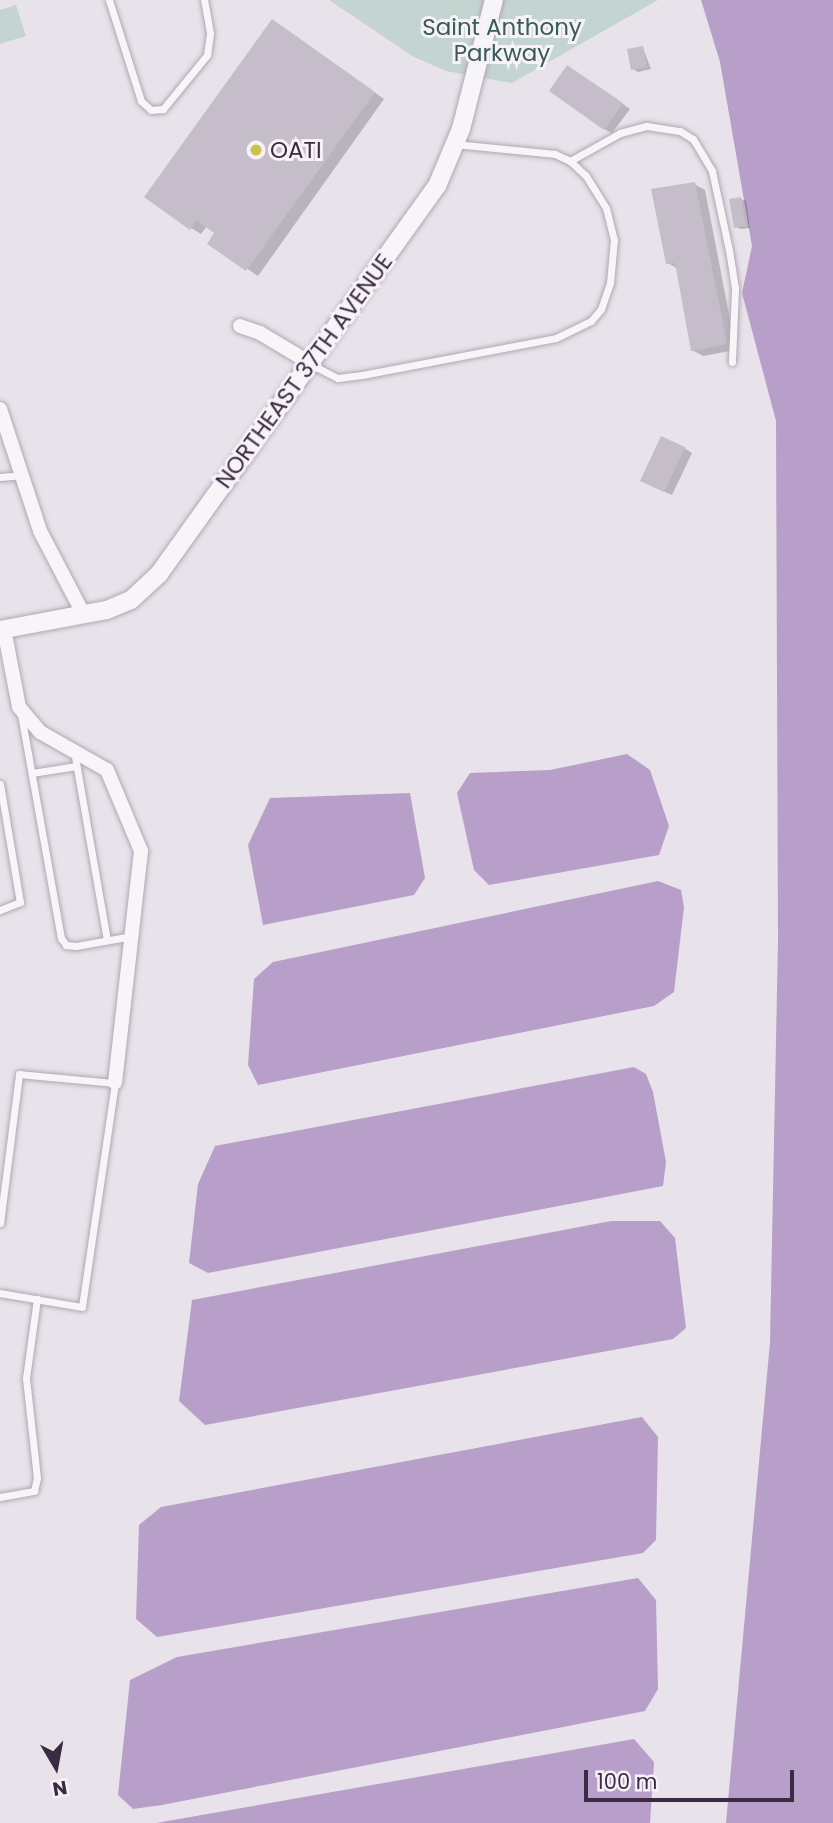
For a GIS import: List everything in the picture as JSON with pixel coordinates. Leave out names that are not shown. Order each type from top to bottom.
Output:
[{"type":"street","name":"NORTHEAST 37TH AVENUE","points":[[2,629],[84,615],[131,600],[148,587],[437,186],[455,144],[494,0]]},
{"type":"street","points":[[240,327],[260,333],[310,363]]},
{"type":"street","points":[[0,409],[40,531],[84,615]]},
{"type":"street","points":[[2,629],[19,707],[40,732],[107,770],[138,838],[142,862],[115,1083]]},
{"type":"lane","points":[[109,0],[141,101],[151,110],[163,109],[207,55],[210,33],[204,0]]},
{"type":"lane","points":[[570,160],[620,134],[647,126],[680,131],[693,139],[712,171],[729,250],[735,289],[732,362]]},
{"type":"lane","points":[[310,363],[325,375],[362,375],[556,338],[591,321],[606,298],[614,240],[597,190],[570,160],[537,151],[455,144]]},
{"type":"lane","points":[[0,477],[22,475]]},
{"type":"lane","points":[[19,707],[61,938],[66,945],[76,946],[133,935]]},
{"type":"lane","points":[[73,750],[107,940]]},
{"type":"lane","points":[[32,773],[76,766]]},
{"type":"lane","points":[[0,783],[20,902],[0,910]]},
{"type":"lane","points":[[0,1223],[19,1074],[115,1083],[82,1307],[0,1293]]},
{"type":"lane","points":[[0,1497],[34,1491],[37,1478],[26,1378],[37,1300]]},
{"type":"green space","name":"Saint Anthony Parkway","points":[[329,0],[658,0],[512,83],[446,71],[414,57]]},
{"type":"green space","points":[[16,5],[26,36],[0,44],[0,10]]},
{"type":"shaded area","points":[[701,0],[833,0],[833,1823],[726,1823],[770,1342],[778,940],[776,421],[742,293],[752,246],[720,62]]},
{"type":"shaded area","points":[[627,754],[650,770],[669,826],[659,855],[489,885],[474,870],[457,793],[470,773],[550,770]]},
{"type":"shaded area","points":[[410,793],[425,878],[414,895],[263,925],[248,845],[270,798]]},
{"type":"shaded area","points":[[658,881],[681,890],[684,907],[674,992],[654,1006],[258,1085],[248,1065],[254,979],[273,962]]},
{"type":"shaded area","points":[[634,1067],[646,1074],[653,1092],[666,1162],[663,1186],[208,1273],[189,1263],[198,1184],[215,1146]]},
{"type":"shaded area","points":[[611,1221],[660,1221],[675,1238],[686,1328],[673,1339],[205,1425],[179,1401],[192,1300]]},
{"type":"shaded area","points":[[642,1417],[658,1437],[656,1540],[643,1553],[157,1637],[136,1619],[139,1525],[161,1507]]},
{"type":"shaded area","points":[[638,1578],[656,1600],[658,1689],[645,1711],[162,1805],[133,1809],[118,1795],[130,1680],[177,1657]]},
{"type":"shaded area","points":[[634,1739],[654,1762],[650,1823],[156,1823]]},
{"type":"building","name":"OATI","points":[[272,19],[375,92],[246,271],[207,244],[214,233],[196,220],[190,230],[144,197]]},
{"type":"building","points":[[643,46],[647,67],[631,70],[627,49]]},
{"type":"building","points":[[567,65],[623,103],[604,130],[549,91]]},
{"type":"building","points":[[695,182],[727,344],[691,351],[675,263],[666,264],[651,189]]},
{"type":"building","points":[[741,197],[746,226],[734,228],[729,199]]},
{"type":"building","points":[[661,436],[685,447],[664,492],[640,481]]},
{"type":"place","name":"OATI","points":[[256,150]]}]
